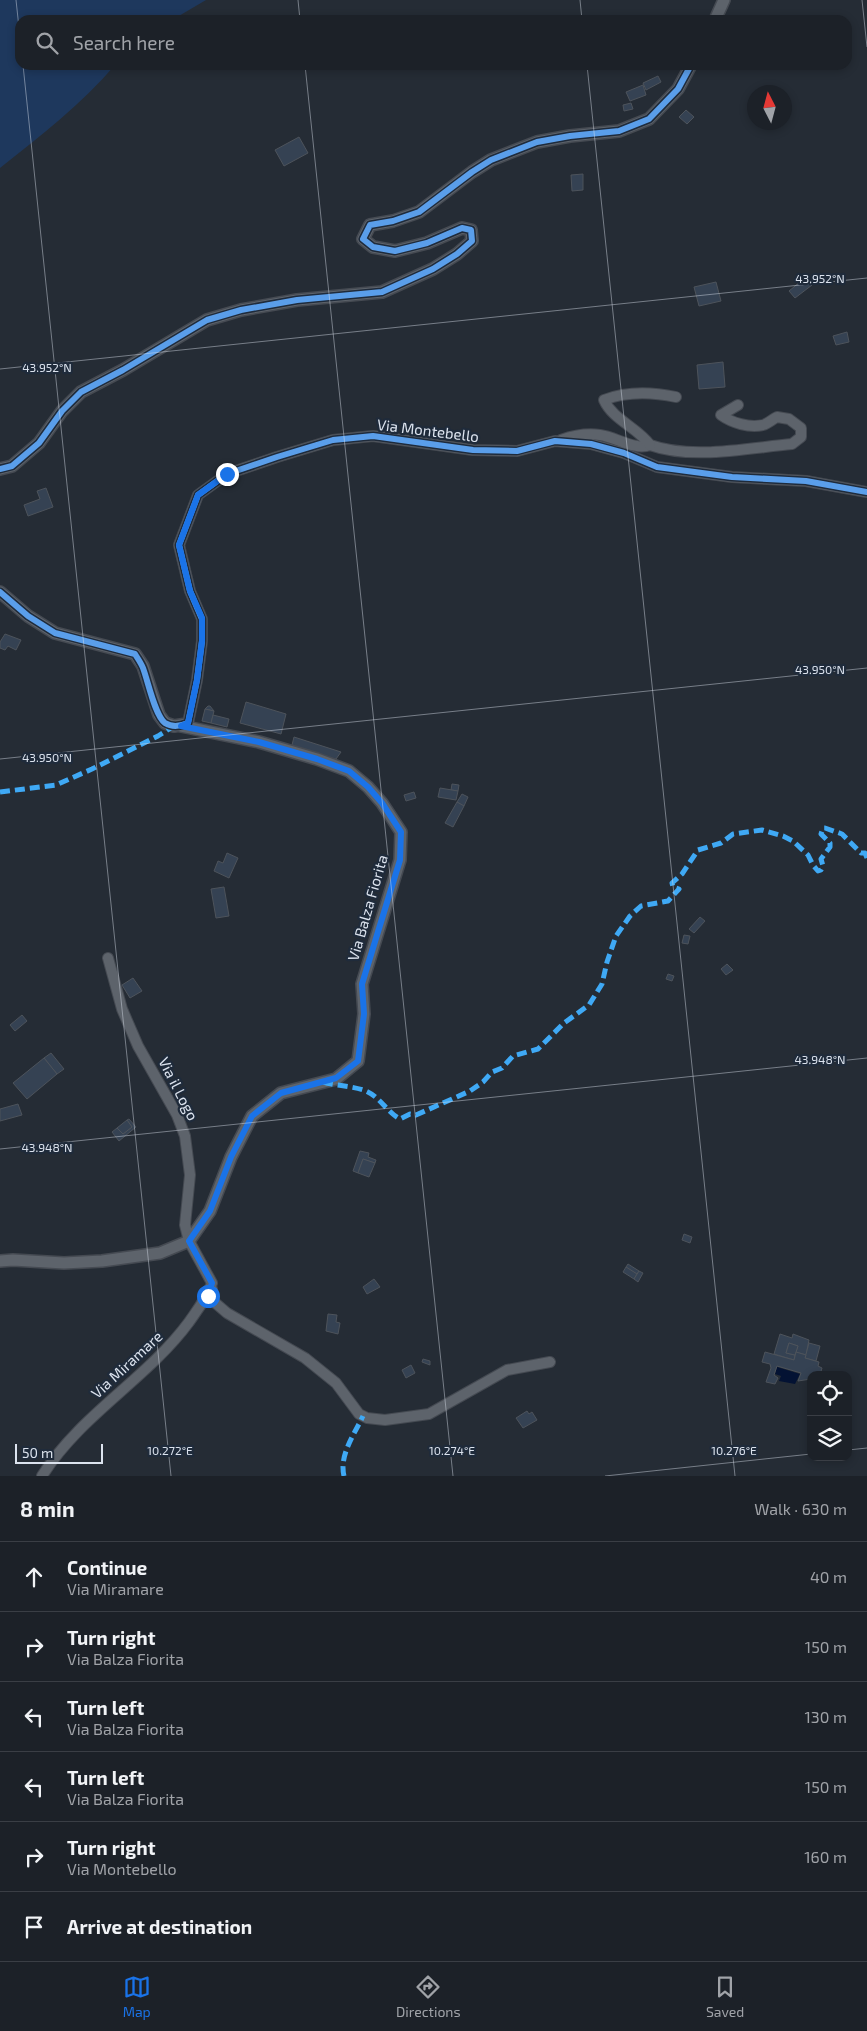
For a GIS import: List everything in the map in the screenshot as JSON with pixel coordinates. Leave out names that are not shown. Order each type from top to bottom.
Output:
[{"type":"street","points":[[717,15],[724,0]]},
{"type":"street","points":[[0,469],[12,466],[39,443],[62,411],[81,392],[123,370],[207,320],[241,310],[297,300],[382,292],[432,269],[457,254],[472,241],[471,230],[462,228],[426,243],[395,251],[373,247],[363,239],[370,225],[392,221],[419,212],[491,160],[537,142],[570,136],[619,131],[649,119],[678,89],[688,70]]},
{"type":"street","points":[[676,397],[632,393],[604,400],[613,414],[644,436],[650,445],[665,450],[700,452],[792,444],[801,437],[801,428],[790,419],[776,417],[763,425],[747,424],[734,423],[721,414],[738,405]]},
{"type":"street","points":[[555,441],[581,434],[602,435],[643,448],[650,445]]},
{"type":"street","name":"Via Montebello","points":[[185,725],[197,680],[202,641],[202,618],[190,591],[179,545],[198,495],[227,474],[333,440],[373,436],[473,450],[517,451],[555,441],[591,444],[624,453],[657,467],[732,477],[806,481],[867,492]]},
{"type":"street","name":"Via Balza Fiorita","points":[[0,592],[28,616],[55,633],[135,654],[143,666],[159,715],[165,723],[174,726],[185,725],[259,742],[317,759],[349,771],[368,787],[382,803],[401,832],[400,860],[362,984],[364,1014],[358,1061],[336,1078],[281,1093],[252,1116],[231,1157],[210,1211],[189,1241]]},
{"type":"street","name":"Via il Logo","points":[[108,958],[125,1016],[138,1046],[177,1115],[185,1136],[190,1176],[185,1225],[189,1241]]},
{"type":"street","points":[[0,1261],[64,1263],[102,1261],[160,1253],[189,1241],[212,1283],[213,1301],[227,1313],[305,1358],[336,1384],[359,1414],[367,1418],[385,1420],[429,1414],[508,1370],[550,1362]]},
{"type":"street","name":"Via Miramare","points":[[42,1476],[65,1447],[104,1406],[146,1370],[174,1342],[208,1296],[212,1283]]},
{"type":"shaded area","points":[[0,0],[206,0],[180,15],[15,15],[15,70],[110,70],[75,106],[0,168]]},
{"type":"shaded area","points":[[777,1367],[800,1374],[795,1384],[779,1381],[781,1376],[775,1374]]},
{"type":"building","points":[[658,76],[661,82],[646,90],[643,83]]},
{"type":"building","points":[[643,85],[646,95],[630,101],[626,92]]},
{"type":"building","points":[[631,103],[633,109],[624,111],[623,105]]},
{"type":"building","points":[[686,110],[694,117],[687,124],[679,117]]},
{"type":"building","points":[[299,137],[308,153],[284,166],[275,150]]},
{"type":"building","points":[[583,174],[583,190],[572,191],[571,175]]},
{"type":"building","points":[[806,277],[812,285],[795,298],[789,291]]},
{"type":"building","points":[[716,282],[721,301],[699,306],[694,287]]},
{"type":"building","points":[[847,332],[849,342],[836,345],[833,336]]},
{"type":"building","points":[[723,362],[725,387],[699,389],[697,365]]},
{"type":"building","points":[[46,488],[53,507],[28,516],[24,505],[40,499],[37,491]]},
{"type":"building","points":[[5,634],[21,640],[16,650],[8,646],[5,650],[0,648],[0,642]]},
{"type":"building","points":[[246,702],[286,714],[281,734],[240,723]]},
{"type":"building","points":[[210,706],[214,711],[205,709]]},
{"type":"building","points":[[205,709],[214,711],[211,723],[202,721]]},
{"type":"building","points":[[213,715],[229,719],[227,727],[211,723]]},
{"type":"building","points":[[294,737],[341,752],[336,759],[291,749]]},
{"type":"building","points":[[452,784],[459,785],[458,791],[451,790]]},
{"type":"building","points":[[440,788],[458,791],[456,800],[438,797]]},
{"type":"building","points":[[414,792],[416,798],[406,801],[404,795]]},
{"type":"building","points":[[462,794],[468,797],[464,806],[457,802]]},
{"type":"building","points":[[457,802],[464,806],[453,827],[445,823]]},
{"type":"building","points":[[227,853],[238,858],[229,878],[214,871],[218,861],[223,863]]},
{"type":"building","points":[[224,887],[229,916],[216,918],[211,889]]},
{"type":"building","points":[[700,917],[705,921],[694,933],[689,929]]},
{"type":"building","points":[[684,935],[690,936],[688,944],[682,943]]},
{"type":"building","points":[[727,964],[733,970],[726,975],[721,969]]},
{"type":"building","points":[[668,974],[674,976],[672,981],[666,979]]},
{"type":"building","points":[[133,978],[142,991],[130,998],[122,985]]},
{"type":"building","points":[[22,1015],[27,1021],[15,1031],[10,1025]]},
{"type":"building","points":[[51,1053],[64,1069],[57,1074],[44,1058]]},
{"type":"building","points":[[44,1058],[57,1074],[27,1099],[13,1083]]},
{"type":"building","points":[[18,1104],[22,1115],[0,1121],[0,1109]]},
{"type":"building","points":[[129,1119],[136,1127],[119,1141],[112,1132],[117,1128],[123,1134],[132,1127],[127,1120]]},
{"type":"building","points":[[127,1120],[132,1127],[123,1134],[117,1128]]},
{"type":"building","points":[[360,1151],[369,1153],[368,1157],[376,1160],[375,1163],[363,1159],[358,1173],[353,1171]]},
{"type":"building","points":[[363,1159],[375,1163],[369,1177],[358,1173]]},
{"type":"building","points":[[684,1234],[692,1237],[690,1243],[682,1240]]},
{"type":"building","points":[[628,1264],[639,1271],[637,1274],[626,1267]]},
{"type":"building","points":[[626,1267],[637,1274],[634,1279],[623,1272]]},
{"type":"building","points":[[639,1271],[643,1273],[638,1282],[634,1279]]},
{"type":"building","points":[[374,1279],[380,1287],[367,1294],[363,1287]]},
{"type":"building","points":[[328,1314],[337,1315],[336,1322],[340,1323],[338,1334],[326,1331]]},
{"type":"building","points":[[780,1334],[792,1338],[793,1334],[809,1340],[806,1355],[796,1352],[798,1346],[789,1343],[786,1353],[795,1355],[794,1360],[774,1354]]},
{"type":"building","points":[[789,1343],[798,1346],[795,1355],[786,1353]]},
{"type":"building","points":[[809,1343],[820,1346],[816,1361],[805,1358]]},
{"type":"building","points":[[765,1352],[794,1360],[796,1352],[806,1355],[805,1358],[819,1362],[818,1366],[822,1368],[821,1371],[807,1371],[807,1380],[798,1381],[801,1373],[777,1366],[774,1375],[778,1378],[775,1384],[766,1382],[771,1368],[770,1364],[762,1362]]},
{"type":"building","points":[[423,1359],[430,1361],[430,1365],[422,1362]]},
{"type":"building","points":[[411,1365],[415,1373],[406,1378],[402,1370]]},
{"type":"building","points":[[527,1411],[529,1414],[532,1412],[537,1420],[523,1428],[516,1418]]},
{"type":"marked path","points":[[0,792],[56,785],[92,769],[174,726]]},
{"type":"marked path","points":[[323,1082],[366,1091],[400,1119],[410,1114],[416,1115],[470,1091],[483,1082],[492,1072],[502,1068],[513,1056],[538,1049],[564,1023],[589,1005],[602,984],[616,936],[630,916],[641,906],[668,901],[679,889],[673,887],[672,883],[682,874],[698,850],[721,843],[733,834],[762,830],[783,836],[793,841],[808,855],[818,871],[823,866],[821,859],[830,847],[830,843],[821,834],[823,828],[825,828],[842,834],[861,853],[865,853],[867,858]]},
{"type":"marked path","points":[[344,1476],[345,1453],[363,1416]]},
{"type":"cycle path","points":[[0,469],[12,466],[39,443],[62,411],[81,392],[123,370],[207,320],[241,310],[297,300],[382,292],[433,269],[457,254],[472,241],[471,230],[462,228],[427,243],[395,251],[373,247],[363,239],[370,225],[393,221],[419,212],[491,160],[537,142],[570,136],[619,131],[649,119],[678,89],[688,70]]},
{"type":"cycle path","points":[[0,592],[28,616],[55,633],[135,654],[143,668],[161,719],[168,725],[177,726],[188,723],[197,680],[202,641],[202,619],[190,591],[179,545],[198,495],[227,474],[277,457],[333,440],[373,436],[473,450],[517,451],[555,441],[591,444],[624,453],[657,467],[732,477],[806,481],[867,492]]},
{"type":"route","points":[[208,1296],[212,1283],[189,1241],[210,1211],[231,1157],[252,1116],[281,1093],[336,1078],[358,1061],[364,1014],[362,984],[374,939],[400,860],[401,832],[382,803],[368,787],[349,771],[317,759],[259,742],[181,726],[188,723],[197,680],[202,641],[202,618],[190,591],[179,545],[198,495],[227,474]]}]
